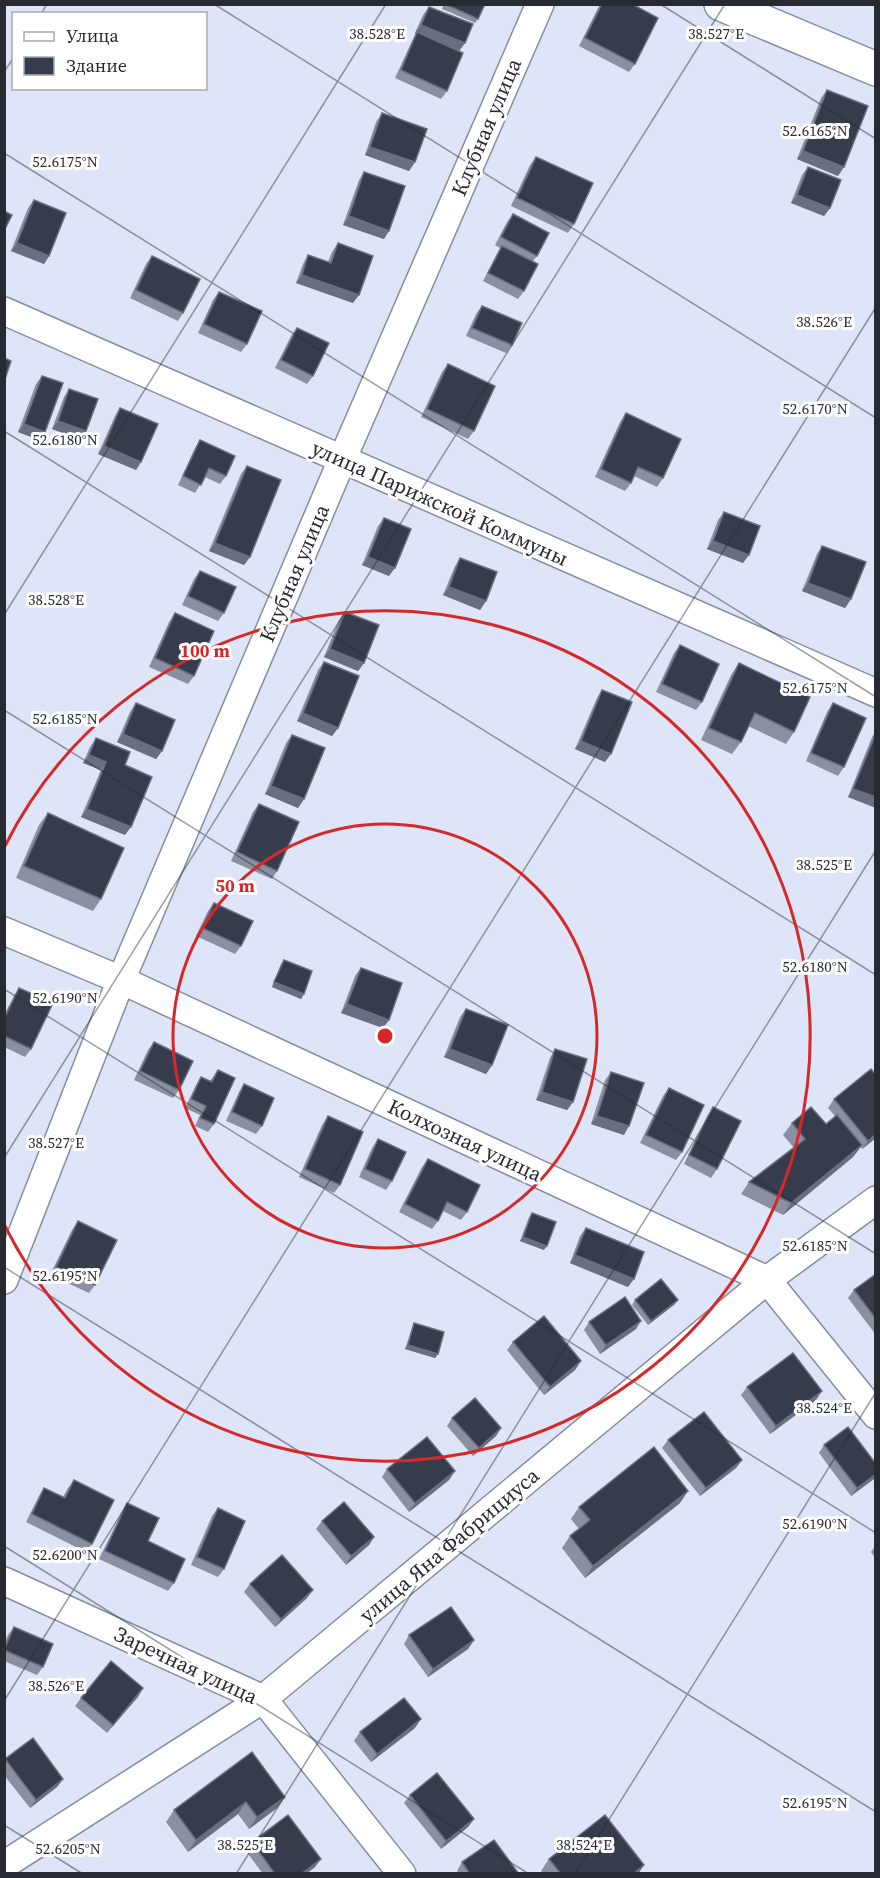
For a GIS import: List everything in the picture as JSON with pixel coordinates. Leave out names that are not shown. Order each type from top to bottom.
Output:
[{"type":"street","name":"Клубная улица","points":[[4,1280],[121,980],[342,460],[540,4]]},
{"type":"street","points":[[721,4],[876,69]]},
{"type":"street","name":"улица Парижской Коммуны","points":[[4,311],[876,693]]},
{"type":"street","name":"Колхозная улица","points":[[4,931],[121,980],[768,1280],[876,1415]]},
{"type":"street","name":"улица Яна Фабрициуса","points":[[4,1865],[263,1699],[768,1280],[876,1200]]},
{"type":"street","name":"Заречная улица","points":[[4,1581],[263,1699],[402,1874]]},
{"type":"building","points":[[445,4],[485,4],[478,19]]},
{"type":"building","points":[[602,4],[632,4],[658,18],[635,64],[585,38]]},
{"type":"building","points":[[429,7],[473,24],[465,43],[421,25]]},
{"type":"building","points":[[417,32],[463,53],[447,91],[401,70]]},
{"type":"building","points":[[827,90],[868,106],[844,167],[803,151]]},
{"type":"building","points":[[382,113],[427,129],[415,162],[370,147]]},
{"type":"building","points":[[536,157],[593,183],[574,224],[517,198]]},
{"type":"building","points":[[808,167],[841,180],[830,208],[797,195]]},
{"type":"building","points":[[364,172],[405,186],[389,231],[349,216]]},
{"type":"building","points":[[34,200],[66,213],[49,256],[17,243]]},
{"type":"building","points":[[4,211],[12,215],[4,231]]},
{"type":"building","points":[[513,214],[549,233],[537,256],[501,237]]},
{"type":"building","points":[[338,243],[373,256],[359,295],[302,275],[308,255],[331,263]]},
{"type":"building","points":[[502,246],[538,264],[524,291],[488,273]]},
{"type":"building","points":[[152,256],[200,279],[183,313],[136,290]]},
{"type":"building","points":[[219,292],[262,311],[247,344],[204,324]]},
{"type":"building","points":[[482,306],[522,323],[512,345],[472,328]]},
{"type":"building","points":[[297,328],[329,343],[313,376],[281,360]]},
{"type":"building","points":[[4,358],[11,361],[4,382]]},
{"type":"building","points":[[448,364],[495,386],[474,431],[427,409]]},
{"type":"building","points":[[42,376],[63,383],[45,432],[24,424]]},
{"type":"building","points":[[69,389],[98,399],[86,431],[58,421]]},
{"type":"building","points":[[120,408],[158,424],[141,462],[104,446]]},
{"type":"building","points":[[626,413],[681,439],[663,478],[638,467],[631,483],[601,469]]},
{"type":"building","points":[[200,440],[235,456],[226,476],[209,468],[201,485],[183,476]]},
{"type":"building","points":[[247,466],[281,480],[250,557],[215,543]]},
{"type":"building","points":[[724,512],[760,526],[749,555],[713,541]]},
{"type":"building","points":[[384,518],[411,529],[395,568],[368,557]]},
{"type":"building","points":[[822,546],[866,562],[851,599],[808,583]]},
{"type":"building","points":[[460,558],[497,572],[486,601],[449,587]]},
{"type":"building","points":[[200,571],[236,587],[224,613],[188,596]]},
{"type":"building","points":[[345,612],[379,625],[364,663],[330,649]]},
{"type":"building","points":[[175,613],[214,631],[194,676],[155,658]]},
{"type":"building","points":[[680,645],[719,664],[702,702],[662,684]]},
{"type":"building","points":[[324,662],[359,676],[338,728],[303,713]]},
{"type":"building","points":[[739,663],[810,697],[794,732],[755,713],[741,742],[709,728]]},
{"type":"building","points":[[602,690],[632,702],[611,754],[581,741]]},
{"type":"building","points":[[136,703],[175,720],[162,751],[123,734]]},
{"type":"building","points":[[833,703],[866,718],[844,767],[811,753]]},
{"type":"building","points":[[876,733],[876,797],[853,789]]},
{"type":"building","points":[[292,735],[325,748],[304,799],[271,786]]},
{"type":"building","points":[[96,738],[130,752],[125,765],[152,777],[131,827],[87,809],[106,762],[89,755]]},
{"type":"building","points":[[259,804],[299,822],[277,871],[237,852]]},
{"type":"building","points":[[48,813],[124,848],[101,899],[24,866]]},
{"type":"building","points":[[214,903],[253,921],[241,946],[202,928]]},
{"type":"building","points":[[284,960],[312,971],[304,994],[274,982]]},
{"type":"building","points":[[361,968],[402,983],[389,1020],[347,1004]]},
{"type":"building","points":[[19,988],[53,1003],[31,1049],[4,1036],[4,1019]]},
{"type":"building","points":[[466,1009],[508,1025],[492,1065],[450,1049]]},
{"type":"building","points":[[154,1042],[193,1061],[179,1090],[140,1071]]},
{"type":"building","points":[[555,1049],[587,1059],[573,1102],[542,1092]]},
{"type":"building","points":[[871,1069],[876,1075],[876,1134],[868,1141],[834,1099]]},
{"type":"building","points":[[218,1070],[235,1078],[214,1124],[200,1118],[206,1106],[191,1099],[201,1077],[212,1082]]},
{"type":"building","points":[[611,1072],[644,1083],[629,1126],[597,1116]]},
{"type":"building","points":[[244,1084],[274,1098],[262,1126],[232,1112]]},
{"type":"building","points":[[669,1088],[704,1105],[682,1152],[646,1135]]},
{"type":"building","points":[[713,1107],[741,1121],[717,1169],[689,1155]]},
{"type":"building","points":[[811,1107],[826,1124],[837,1115],[862,1145],[791,1203],[749,1182],[805,1139],[792,1123]]},
{"type":"building","points":[[328,1116],[363,1132],[340,1185],[305,1169]]},
{"type":"building","points":[[378,1139],[406,1152],[392,1181],[365,1169]]},
{"type":"building","points":[[428,1159],[480,1185],[467,1212],[447,1202],[438,1221],[405,1204]]},
{"type":"building","points":[[532,1213],[556,1222],[547,1246],[523,1237]]},
{"type":"building","points":[[78,1221],[117,1240],[95,1285],[56,1267]]},
{"type":"building","points":[[586,1228],[644,1252],[634,1279],[575,1255]]},
{"type":"building","points":[[876,1274],[876,1319],[854,1290]]},
{"type":"building","points":[[661,1279],[678,1300],[651,1321],[635,1300]]},
{"type":"building","points":[[625,1297],[641,1321],[606,1345],[589,1322]]},
{"type":"building","points":[[544,1316],[581,1361],[550,1387],[513,1342]]},
{"type":"building","points":[[414,1323],[444,1332],[438,1354],[408,1345]]},
{"type":"building","points":[[793,1353],[822,1391],[776,1426],[747,1387]]},
{"type":"building","points":[[475,1398],[501,1428],[479,1448],[452,1418]]},
{"type":"building","points":[[704,1412],[742,1460],[706,1488],[668,1440]]},
{"type":"building","points":[[848,1427],[876,1464],[876,1474],[857,1488],[824,1445]]},
{"type":"building","points":[[427,1437],[455,1471],[415,1503],[387,1469]]},
{"type":"building","points":[[654,1447],[688,1491],[593,1566],[570,1536],[590,1520],[579,1507]]},
{"type":"building","points":[[74,1480],[114,1500],[92,1544],[32,1514],[44,1488],[65,1498]]},
{"type":"building","points":[[344,1502],[374,1537],[351,1556],[322,1521]]},
{"type":"building","points":[[127,1503],[159,1518],[148,1541],[185,1559],[174,1583],[105,1551]]},
{"type":"building","points":[[218,1508],[245,1521],[224,1569],[197,1557]]},
{"type":"building","points":[[282,1555],[313,1590],[281,1619],[250,1584]]},
{"type":"building","points":[[451,1607],[474,1640],[433,1669],[409,1635]]},
{"type":"building","points":[[14,1627],[53,1644],[43,1667],[4,1650]]},
{"type":"building","points":[[111,1661],[143,1688],[113,1725],[81,1698]]},
{"type":"building","points":[[404,1698],[421,1719],[377,1754],[360,1732]]},
{"type":"building","points":[[33,1738],[63,1779],[36,1800],[5,1759]]},
{"type":"building","points":[[252,1752],[285,1797],[257,1817],[246,1802],[196,1840],[174,1810]]},
{"type":"building","points":[[437,1773],[474,1819],[446,1841],[410,1795]]},
{"type":"building","points":[[288,1815],[321,1859],[301,1874],[275,1874],[252,1842]]},
{"type":"building","points":[[605,1815],[644,1865],[633,1874],[561,1874],[549,1859]]},
{"type":"building","points":[[494,1840],[519,1874],[470,1874],[462,1862]]}]
